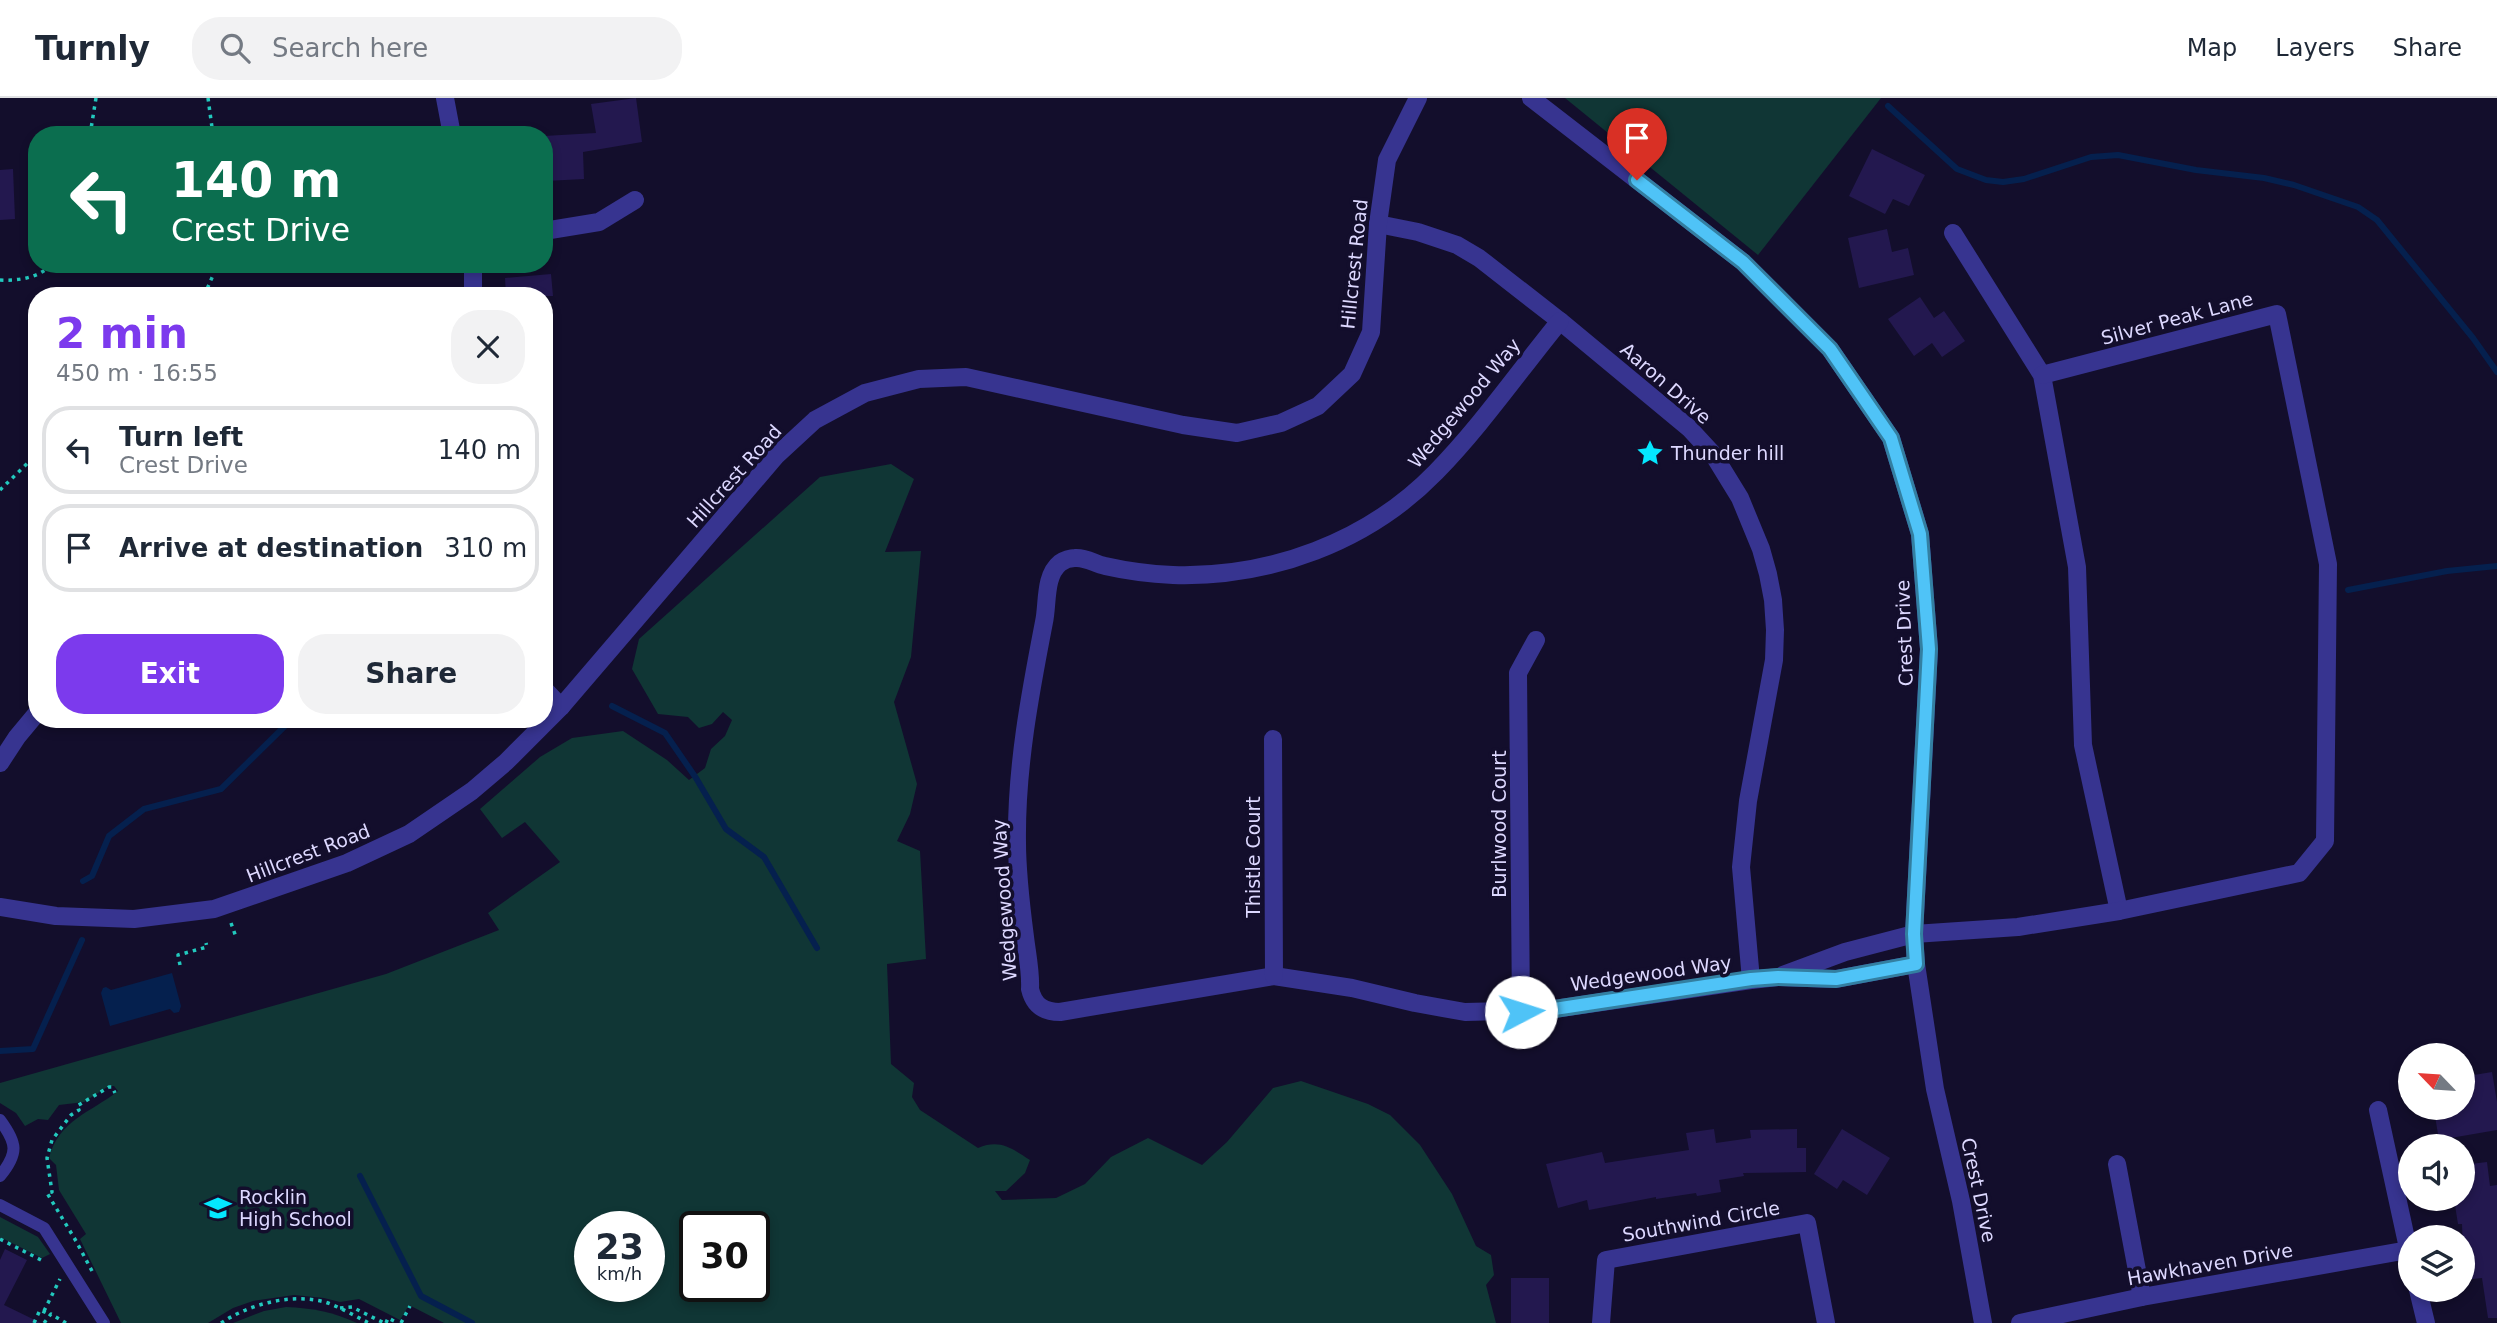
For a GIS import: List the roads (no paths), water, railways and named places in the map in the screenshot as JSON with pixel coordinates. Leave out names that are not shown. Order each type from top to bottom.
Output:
[{"type":"street","points":[[445,98],[450,126]]},
{"type":"street","name":"Hillcrest Road","points":[[553,715],[776,456],[815,420],[865,393],[919,379],[965,377],[1183,425],[1237,433],[1281,424],[1318,406],[1352,374],[1371,332],[1378,224],[1387,160],[1418,98]]},
{"type":"street","name":"Crest Drive","points":[[1531,98],[1743,262],[1830,349],[1891,438],[1920,534],[1929,649],[1914,934],[1916,964],[1936,1089],[1961,1201],[1983,1323]]},
{"type":"street","points":[[553,230],[599,222],[635,200]]},
{"type":"street","name":"Aaron Drive","points":[[1378,224],[1418,232],[1457,245],[1479,258],[1663,405],[1713,454],[1740,498],[1756,536],[1773,600],[1774,660],[1748,801],[1741,867],[1751,979]]},
{"type":"street","points":[[1953,233],[2042,375],[2077,567],[2084,745],[2119,911]]},
{"type":"street","name":"Silver Peak Lane","points":[[1914,934],[2018,928],[2119,911],[2299,873],[2325,841],[2328,564],[2277,314],[2042,375]]},
{"type":"street","name":"Wedgewood Way","points":[[1560,321],[1436,472],[1390,511],[1351,534],[1289,561],[1227,574],[1171,575],[1102,566],[1074,558],[1061,561],[1049,584],[1048,604],[1022,754],[1017,842],[1030,989],[1035,1002],[1046,1011],[1060,1012],[1274,976],[1352,988],[1465,1012],[1521,1012],[1751,979],[1836,979],[1916,964]]},
{"type":"street","name":"Burlwood Court","points":[[1521,1012],[1518,673],[1536,640]]},
{"type":"street","points":[[553,699],[561,707]]},
{"type":"street","points":[[0,763],[28,724]]},
{"type":"street","name":"Hillcrest Road","points":[[0,907],[57,916],[147,917],[214,909],[313,876],[382,848],[435,818],[506,762],[540,728]]},
{"type":"street","name":"Thistle Court","points":[[1273,739],[1274,976]]},
{"type":"street","name":"Wedgewood Way","points":[[1778,977],[1833,957],[1914,934]]},
{"type":"street","points":[[1833,957],[1836,979]]},
{"type":"street","points":[[2378,1110],[2403,1225]]},
{"type":"street","points":[[2117,1164],[2142,1297]]},
{"type":"street","name":"Southwind Circle","points":[[1601,1323],[1606,1260],[1807,1223],[1826,1323]]},
{"type":"street","name":"Hawkhaven Drive","points":[[2020,1323],[2142,1297],[2398,1256]]},
{"type":"street","points":[[2421,1302],[2426,1323]]},
{"type":"lane","points":[[0,1120],[11,1134],[15,1147],[10,1163],[0,1175]]},
{"type":"lane","points":[[0,1205],[44,1228],[104,1323]]},
{"type":"water","points":[[172,973],[181,1006],[179,1012],[174,1013],[170,1009],[110,1026],[101,993],[103,988],[111,990]]},
{"type":"waterway","points":[[1888,106],[1957,169],[1986,180],[2003,182],[2024,179],[2091,157],[2118,155],[2196,170],[2264,178],[2294,185],[2358,207],[2377,220],[2473,338],[2497,372]]},
{"type":"waterway","points":[[2348,590],[2447,571],[2497,566]]},
{"type":"waterway","points":[[612,706],[665,733],[726,829],[764,857],[817,948]]},
{"type":"waterway","points":[[83,881],[92,876],[109,836],[144,809],[221,789],[283,728]]},
{"type":"waterway","points":[[0,1051],[33,1049],[82,940]]},
{"type":"waterway","points":[[360,1176],[421,1296],[472,1323]]},
{"type":"place","name":"Thunder hill","points":[[1650,453]]},
{"type":"place","name":"Rocklin High School","points":[[218,1208]]}]
